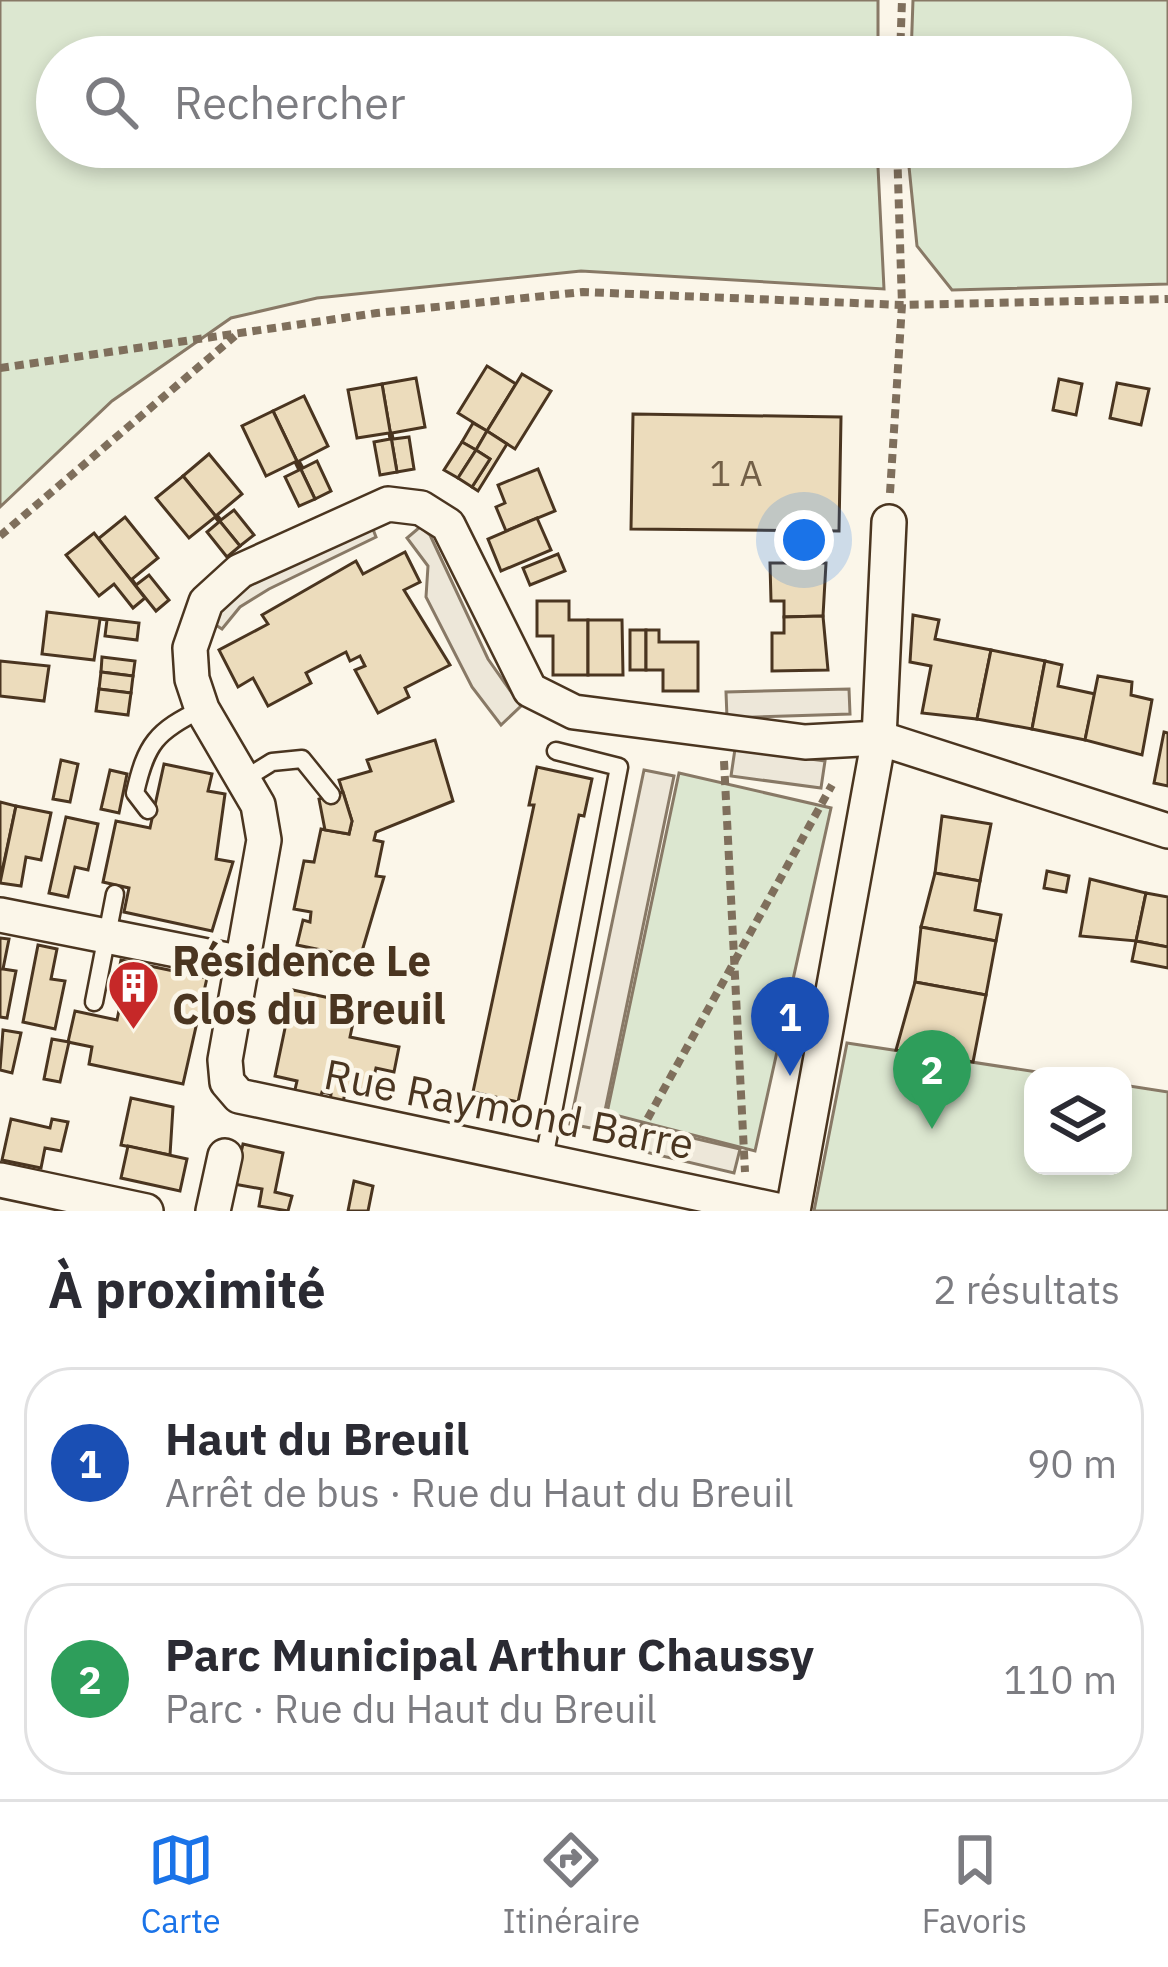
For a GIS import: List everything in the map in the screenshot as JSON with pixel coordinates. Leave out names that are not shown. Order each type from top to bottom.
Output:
[{"type":"street","points":[[0,915],[242,964],[264,840],[258,805],[202,709],[192,680],[190,648],[206,602],[240,571],[388,504],[421,508],[448,526],[530,690],[574,712],[805,742],[864,738],[1168,831]]},
{"type":"street","points":[[793,1211],[864,738],[889,522]]},
{"type":"street","name":"Rue Raymond Barre","points":[[242,964],[225,1060],[227,1082],[239,1096],[344,1122],[781,1211]]},
{"type":"street","points":[[213,1211],[225,1156]]},
{"type":"street","points":[[0,1180],[146,1211]]},
{"type":"lane","points":[[148,811],[135,793],[144,753],[174,722],[202,709]]},
{"type":"lane","points":[[544,1160],[620,767],[556,752]]},
{"type":"lane","points":[[243,780],[272,762],[302,759],[331,795]]},
{"type":"lane","points":[[94,1002],[116,894]]},
{"type":"path","points":[[901,36],[902,0]]},
{"type":"path","points":[[889,522],[902,305],[898,168]]},
{"type":"path","points":[[0,368],[377,313],[583,292],[902,305],[1168,299]]},
{"type":"path","points":[[0,536],[236,335]]},
{"type":"path","points":[[722,732],[746,1203]]},
{"type":"path","points":[[616,1175],[832,785],[864,738]]},
{"type":"green space","points":[[0,0],[878,0],[878,36],[36,36],[36,168],[878,168],[884,289],[581,271],[317,298],[231,318],[112,401],[0,507]]},
{"type":"green space","points":[[913,0],[1168,0],[1168,284],[952,290],[917,246],[909,168],[1132,168],[1132,36],[912,36]]},
{"type":"green space","points":[[679,773],[831,808],[755,1151],[607,1113]]},
{"type":"green space","points":[[847,1043],[1024,1070],[1024,1175],[1132,1175],[1132,1086],[1168,1092],[1168,1211],[814,1211]]},
{"type":"shaded area","points":[[371,524],[376,537],[269,589],[240,607],[222,629],[211,622],[231,598],[263,577]]},
{"type":"shaded area","points":[[420,527],[430,535],[488,659],[521,706],[501,725],[472,687],[426,597],[428,566],[407,538]]},
{"type":"shaded area","points":[[849,689],[850,714],[727,718],[726,692]]},
{"type":"shaded area","points":[[735,749],[825,761],[821,788],[731,776]]},
{"type":"shaded area","points":[[644,770],[674,776],[601,1130],[570,1124]]},
{"type":"shaded area","points":[[646,1127],[740,1149],[734,1173],[641,1151]]},
{"type":"building","points":[[487,366],[516,384],[487,431],[458,413]]},
{"type":"building","points":[[522,374],[551,391],[515,449],[487,431]]},
{"type":"building","points":[[416,378],[425,427],[392,433],[393,439],[409,437],[414,469],[397,472],[382,384]]},
{"type":"building","points":[[1059,379],[1082,384],[1076,415],[1053,410]]},
{"type":"building","points":[[1117,383],[1149,389],[1141,425],[1110,418]]},
{"type":"building","points":[[382,384],[397,472],[380,475],[374,442],[390,439],[389,433],[357,438],[348,390]]},
{"type":"building","points":[[304,396],[328,446],[299,461],[303,468],[317,461],[331,491],[315,499],[273,411]]},
{"type":"building","points":[[273,411],[315,499],[299,506],[285,477],[299,470],[295,462],[266,476],[242,426]]},
{"type":"building","points":[[633,414],[841,417],[839,531],[631,529]]},
{"type":"building","points":[[473,423],[487,431],[476,450],[462,442]]},
{"type":"building","points":[[487,431],[507,444],[478,491],[472,487],[490,459],[476,450]]},
{"type":"building","points":[[462,442],[476,450],[458,478],[444,470]]},
{"type":"building","points":[[476,450],[490,459],[472,487],[458,478]]},
{"type":"building","points":[[209,454],[242,494],[217,515],[221,520],[234,510],[254,535],[240,546],[183,476]]},
{"type":"building","points":[[538,469],[555,511],[506,531],[496,507],[505,503],[498,485]]},
{"type":"building","points":[[183,476],[240,546],[227,557],[207,532],[219,522],[215,517],[189,538],[156,498]]},
{"type":"building","points":[[125,517],[158,558],[132,579],[136,585],[149,575],[169,600],[156,611],[98,539]]},
{"type":"building","points":[[537,518],[551,550],[501,571],[488,539]]},
{"type":"building","points":[[94,533],[145,598],[133,608],[114,584],[99,596],[66,555]]},
{"type":"building","points":[[405,552],[420,582],[404,590],[450,665],[405,688],[409,697],[378,713],[355,670],[365,666],[360,656],[350,661],[346,652],[306,673],[311,683],[268,706],[253,678],[238,687],[219,650],[268,624],[262,615],[356,561],[363,574]]},
{"type":"building","points":[[558,554],[565,571],[530,585],[523,568]]},
{"type":"building","points":[[770,563],[826,563],[823,616],[784,617],[784,601],[771,601]]},
{"type":"building","points":[[537,601],[569,601],[569,620],[588,620],[588,675],[553,675],[553,636],[537,636]]},
{"type":"building","points":[[47,612],[139,623],[137,640],[105,636],[107,620],[100,619],[94,660],[42,654]]},
{"type":"building","points":[[913,615],[939,620],[935,639],[991,650],[977,719],[922,713],[931,666],[910,662]]},
{"type":"building","points":[[823,616],[828,670],[772,671],[772,633],[784,633],[784,617]]},
{"type":"building","points":[[588,620],[622,620],[623,675],[588,675]]},
{"type":"building","points":[[630,630],[646,630],[646,670],[630,670]]},
{"type":"building","points":[[646,630],[659,630],[659,642],[698,642],[698,691],[663,691],[663,670],[646,670]]},
{"type":"building","points":[[991,650],[1045,661],[1032,729],[977,719]]},
{"type":"building","points":[[102,657],[135,661],[133,676],[101,672]]},
{"type":"building","points":[[0,661],[49,666],[44,701],[0,696]]},
{"type":"building","points":[[1045,661],[1062,665],[1058,686],[1095,694],[1085,740],[1032,729]]},
{"type":"building","points":[[101,672],[133,676],[131,693],[99,689]]},
{"type":"building","points":[[1098,676],[1132,682],[1131,695],[1152,700],[1142,755],[1085,740]]},
{"type":"building","points":[[99,689],[131,693],[128,715],[96,711]]},
{"type":"building","points":[[1164,732],[1168,733],[1168,786],[1154,783]]},
{"type":"building","points":[[435,740],[453,801],[376,832],[374,840],[383,842],[376,876],[384,877],[360,958],[297,945],[303,920],[310,922],[311,912],[294,909],[304,861],[314,862],[321,829],[349,834],[352,821],[339,780],[371,771],[367,760]]},
{"type":"building","points":[[61,760],[78,764],[70,802],[53,799]]},
{"type":"building","points":[[164,764],[212,774],[208,791],[225,794],[216,859],[233,862],[212,931],[124,912],[129,888],[103,882],[116,821],[150,828]]},
{"type":"building","points":[[537,767],[592,779],[584,816],[579,815],[518,1102],[473,1092],[534,805],[529,805]]},
{"type":"building","points":[[110,770],[127,774],[119,813],[101,809]]},
{"type":"building","points":[[343,792],[352,821],[349,834],[325,830],[319,799]]},
{"type":"building","points":[[0,802],[16,806],[0,881]]},
{"type":"building","points":[[16,806],[51,813],[41,860],[26,857],[21,886],[0,883]]},
{"type":"building","points":[[942,816],[991,824],[980,881],[935,873]]},
{"type":"building","points":[[66,817],[98,824],[88,870],[75,867],[68,897],[49,893]]},
{"type":"building","points":[[1047,871],[1069,876],[1066,892],[1044,888]]},
{"type":"building","points":[[935,873],[980,881],[975,910],[1001,915],[996,941],[921,927]]},
{"type":"building","points":[[1090,879],[1146,893],[1136,941],[1080,936]]},
{"type":"building","points":[[1146,893],[1168,897],[1168,947],[1136,941]]},
{"type":"building","points":[[921,927],[996,941],[986,995],[915,982]]},
{"type":"building","points":[[0,938],[9,939],[3,969],[16,971],[7,1018],[0,1017]]},
{"type":"building","points":[[1136,941],[1168,947],[1168,968],[1132,961]]},
{"type":"building","points":[[38,945],[57,949],[51,979],[65,981],[55,1029],[23,1022]]},
{"type":"building","name":"Résidence Le Clos du Breuil","points":[[121,960],[207,978],[183,1084],[89,1064],[92,1047],[68,1042],[75,1011],[117,1020],[122,996],[114,994]]},
{"type":"building","points":[[915,982],[986,995],[973,1062],[896,1050]]},
{"type":"building","points":[[293,990],[357,1004],[350,1037],[399,1047],[394,1072],[376,1068],[369,1096],[345,1091],[343,1104],[330,1101],[331,1094],[322,1092],[320,1099],[294,1094],[297,1081],[275,1076]]},
{"type":"building","points":[[3,1030],[21,1033],[12,1073],[0,1070]]},
{"type":"building","points":[[52,1039],[69,1042],[60,1082],[44,1079]]},
{"type":"building","points":[[131,1098],[173,1107],[170,1155],[121,1145]]},
{"type":"building","points":[[11,1119],[50,1128],[52,1119],[68,1122],[61,1151],[45,1148],[41,1168],[2,1160]]},
{"type":"building","points":[[243,1144],[283,1153],[275,1192],[292,1196],[288,1211],[259,1206],[262,1189],[234,1184]]},
{"type":"building","points":[[128,1146],[187,1159],[180,1191],[121,1178]]},
{"type":"building","points":[[354,1181],[373,1186],[368,1211],[348,1211]]},
{"type":"place","name":"Résidence Le Clos du Breuil","points":[[133,1031]]},
{"type":"place","name":"Haut du Breuil","points":[[790,1076]]},
{"type":"place","name":"Parc Municipal Arthur Chaussy","points":[[932,1129]]}]
